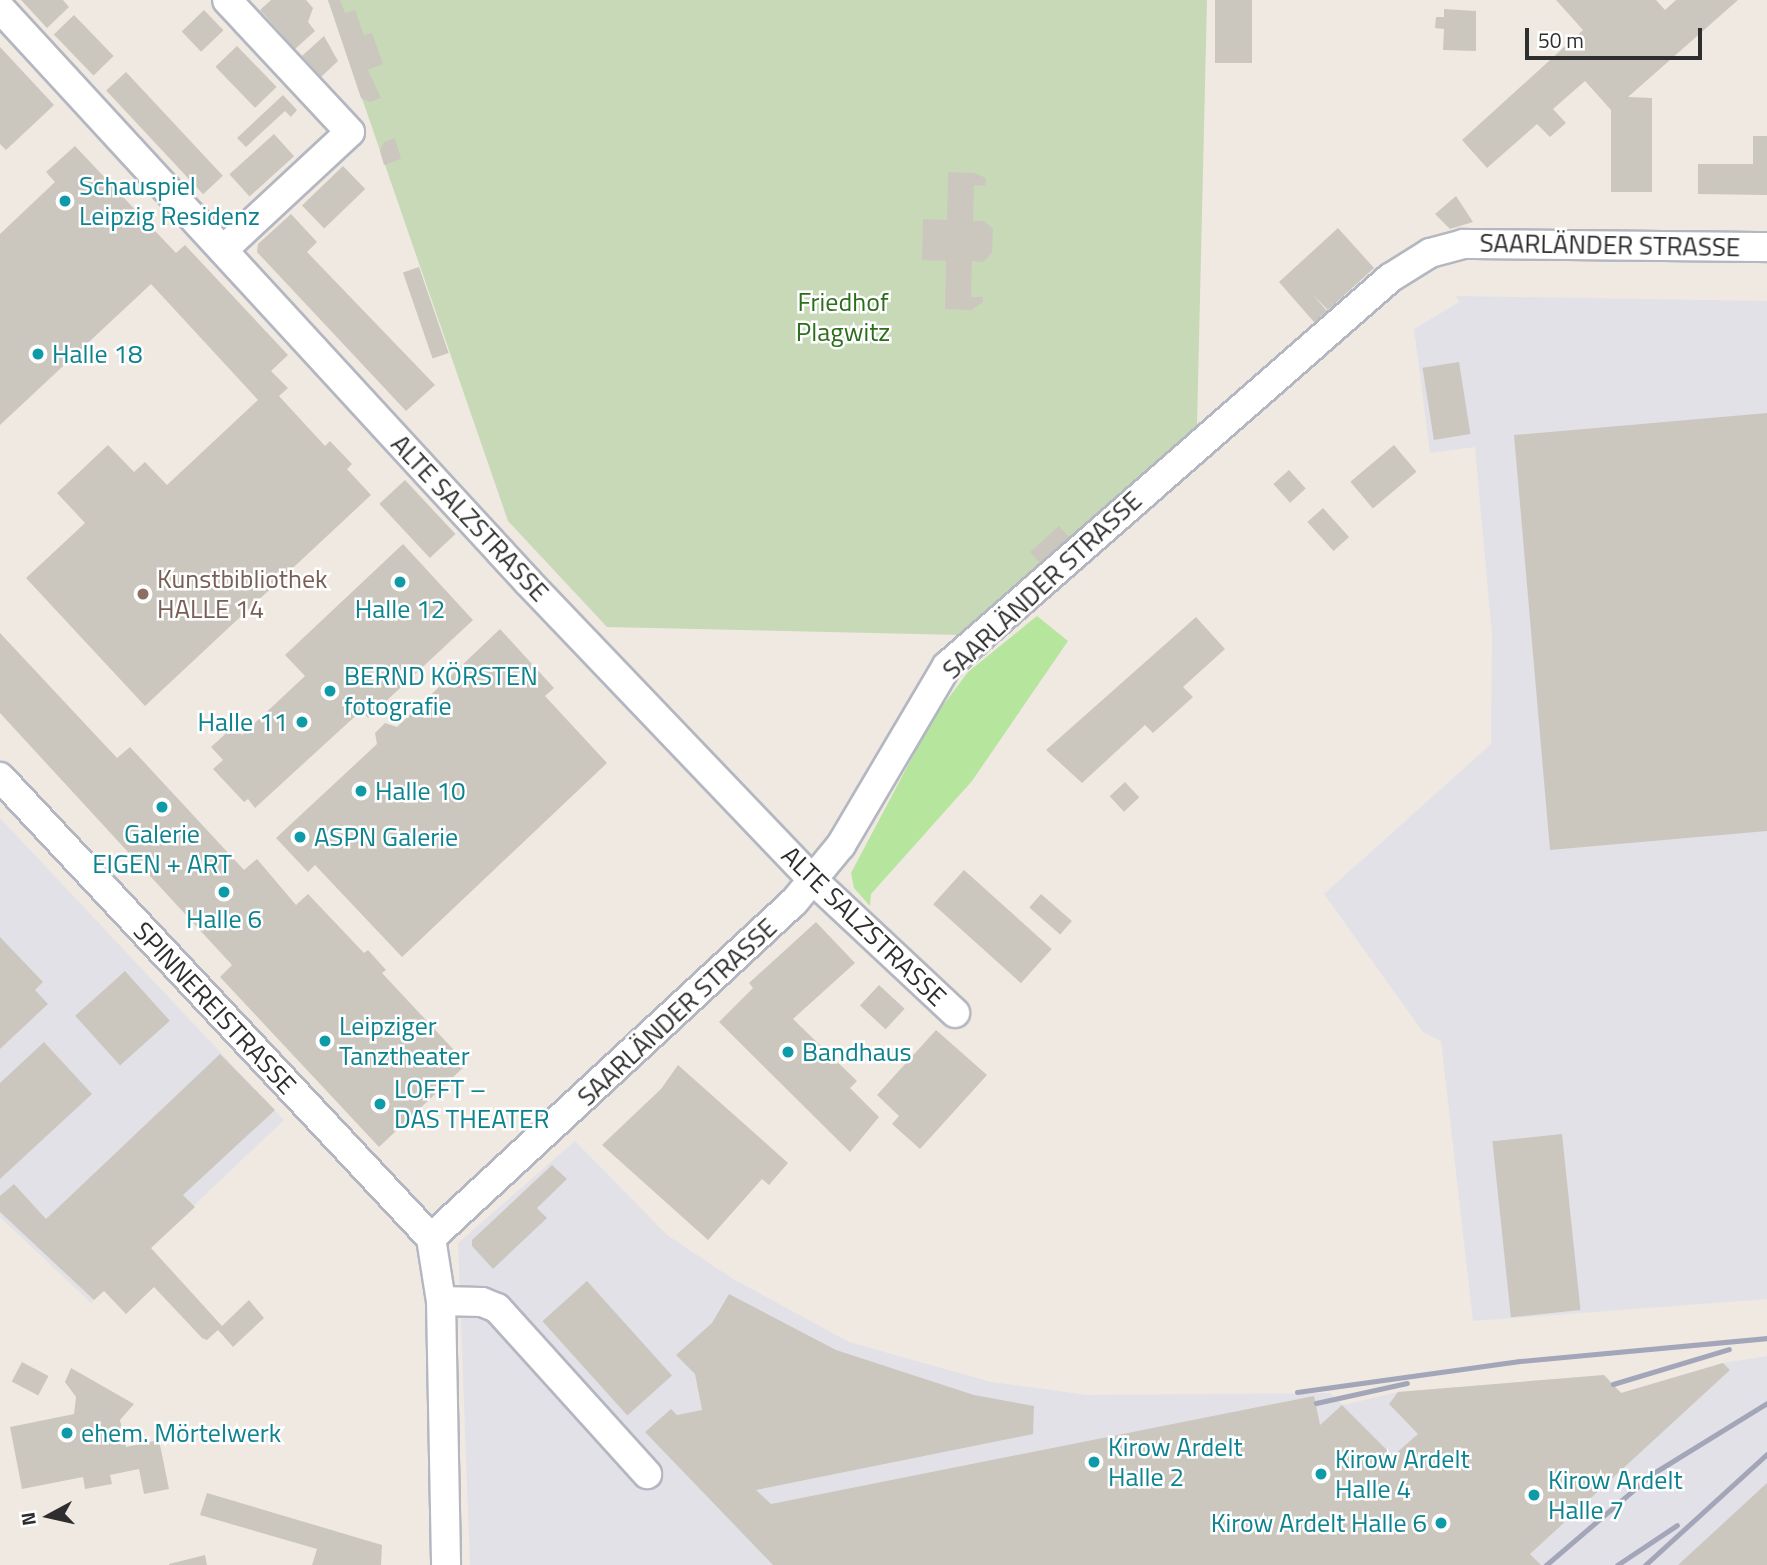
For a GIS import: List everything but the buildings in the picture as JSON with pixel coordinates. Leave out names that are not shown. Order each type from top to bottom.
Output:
[{"type":"street","points":[[223,250],[350,132],[227,0]]},
{"type":"street","name":"ALTE SALZSTRASSE","points":[[0,8],[528,582],[812,879],[955,1013]]},
{"type":"street","name":"SAARLÄNDER STRASSE","points":[[431,1238],[554,1129],[812,879],[841,845],[947,666],[1360,300],[1413,262],[1448,247],[1478,242],[1767,247]]},
{"type":"street","name":"SPINNEREISTRASSE","points":[[0,777],[431,1238]]},
{"type":"street","points":[[431,1238],[441,1301],[446,1565]]},
{"type":"street","points":[[441,1301],[482,1302],[496,1308],[647,1474]]},
{"type":"shaded area","points":[[1456,296],[1767,301],[1767,1299],[1473,1321],[1441,1041],[1423,1032],[1324,894],[1491,744],[1492,634],[1475,447],[1430,453],[1414,329],[1459,302]]},
{"type":"shaded area","points":[[0,818],[284,1120],[91,1303],[0,1217]]},
{"type":"shaded area","points":[[575,1141],[667,1235],[733,1279],[849,1342],[991,1382],[1088,1395],[1330,1393],[1343,1405],[1398,1392],[1604,1375],[1621,1393],[1723,1363],[1767,1356],[1767,1565],[470,1565],[458,1243]]},
{"type":"green space","name":"Friedhof Plagwitz","points":[[328,0],[1207,0],[1197,426],[961,635],[607,627],[508,521]]},
{"type":"green space","points":[[1037,616],[1068,641],[972,781],[871,894],[870,906],[854,888],[851,873],[932,720],[968,672]]},
{"type":"railway","points":[[1297,1392],[1520,1361],[1767,1338]]},
{"type":"railway","points":[[1613,1384],[1729,1349]]},
{"type":"railway","points":[[1316,1403],[1407,1383]]},
{"type":"railway","points":[[1546,1565],[1652,1474],[1767,1403]]},
{"type":"railway","points":[[1645,1565],[1767,1454]]},
{"type":"railway","points":[[1617,1565],[1677,1525]]},
{"type":"place","name":"Schauspiel Leipzig Residenz","points":[[65,201]]},
{"type":"place","name":"Halle 18","points":[[38,354]]},
{"type":"place","name":"Halle 12","points":[[400,582]]},
{"type":"place","name":"Kunstbibliothek HALLE 14","points":[[143,594]]},
{"type":"place","name":"BERND KÖRSTEN fotografie","points":[[330,691]]},
{"type":"place","name":"Halle 11","points":[[302,722]]},
{"type":"place","name":"Halle 10","points":[[361,791]]},
{"type":"place","name":"Galerie EIGEN + ART","points":[[162,807]]},
{"type":"place","name":"ASPN Galerie","points":[[300,837]]},
{"type":"place","name":"Halle 6","points":[[224,892]]},
{"type":"place","name":"Leipziger Tanztheater","points":[[325,1041]]},
{"type":"place","name":"Bandhaus","points":[[788,1052]]},
{"type":"place","name":"LOFFT – DAS THEATER","points":[[380,1104]]},
{"type":"place","name":"ehem. Mörtelwerk","points":[[67,1433]]},
{"type":"place","name":"Kirow Ardelt Halle 2","points":[[1094,1462]]},
{"type":"place","name":"Kirow Ardelt Halle 4","points":[[1321,1474]]},
{"type":"place","name":"Kirow Ardelt Halle 7","points":[[1534,1495]]},
{"type":"place","name":"Kirow Ardelt Halle 6","points":[[1441,1523]]}]
